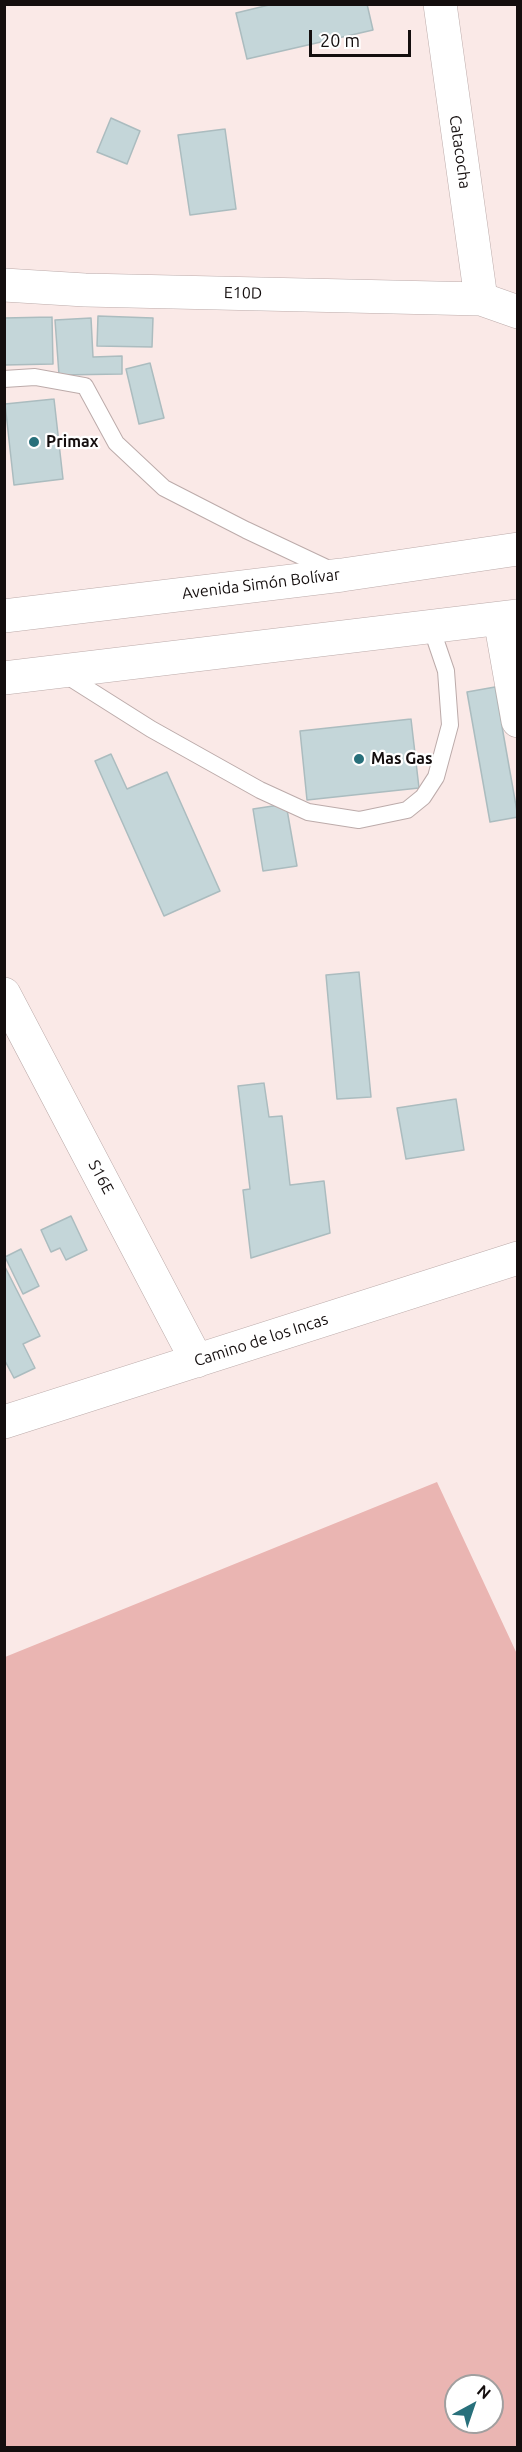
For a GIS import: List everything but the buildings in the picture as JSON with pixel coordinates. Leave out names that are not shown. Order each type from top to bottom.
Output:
[{"type":"main road","name":"Catacocha","points":[[440,4],[481,299]]},
{"type":"main road","name":"E10D","points":[[4,285],[85,290],[481,299]]},
{"type":"main road","points":[[481,299],[518,312]]},
{"type":"main road","name":"Avenida Simón Bolívar","points":[[4,616],[342,575],[518,549]]},
{"type":"main road","points":[[4,678],[509,617],[518,721]]},
{"type":"main road","name":"S16E","points":[[4,994],[197,1361]]},
{"type":"main road","name":"Camino de los Incas","points":[[4,1422],[518,1258]]},
{"type":"lane","points":[[4,379],[35,377],[85,386],[116,443],[164,488],[342,575]]},
{"type":"lane","points":[[60,672],[151,729],[260,790],[308,812],[359,820],[407,810],[423,797],[436,777],[450,725],[446,671],[431,627]]},
{"type":"shaded area","points":[[437,1482],[517,1654],[517,2447],[5,2447],[5,1657]]},
{"type":"place","name":"Primax","points":[[34,442]]},
{"type":"place","name":"Mas Gas","points":[[359,759]]}]
